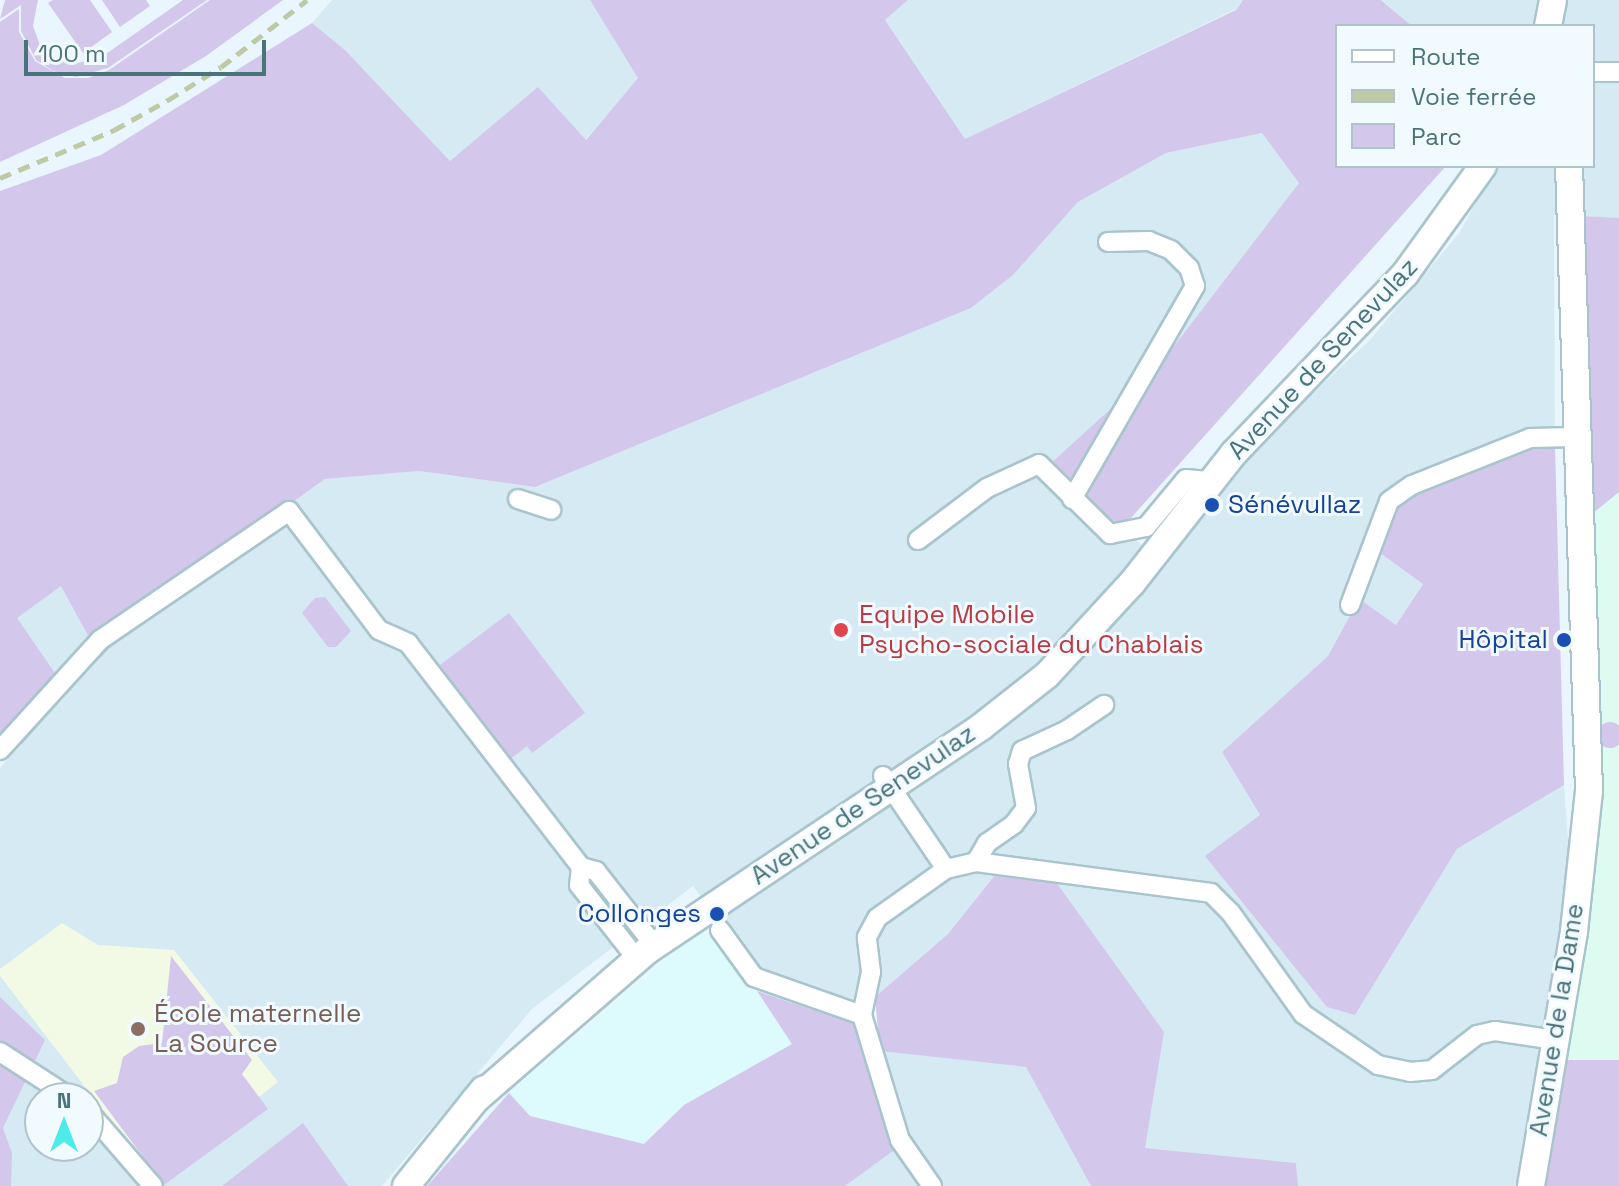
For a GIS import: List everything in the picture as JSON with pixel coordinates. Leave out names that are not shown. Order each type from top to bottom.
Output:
[{"type":"main road","points":[[1548,24],[1553,0]]},
{"type":"main road","points":[[1568,24],[1569,0]]},
{"type":"main road","name":"Avenue de Senevulaz","points":[[406,1186],[474,1101],[553,1011],[641,946],[887,782],[1030,676],[1097,620],[1211,481],[1405,274],[1482,168]]},
{"type":"main road","name":"Avenue de la Dame","points":[[1531,1186],[1581,854],[1567,500],[1575,437],[1569,168]]},
{"type":"street","points":[[1595,72],[1619,72]]},
{"type":"street","points":[[1072,499],[1195,286],[1189,268],[1171,250],[1149,241],[1108,242]]},
{"type":"street","points":[[1350,605],[1389,501],[1412,485],[1530,438],[1575,437]]},
{"type":"street","points":[[918,540],[987,488],[1039,464],[1101,530],[1126,535],[1146,527],[1183,481],[1211,481]]},
{"type":"street","points":[[518,499],[551,510]]},
{"type":"street","points":[[0,750],[100,640],[289,511],[379,630],[408,643],[581,867],[596,871],[641,946]]},
{"type":"street","points":[[976,862],[987,843],[1014,824],[1026,808],[1018,764],[1022,751],[1104,705]]},
{"type":"street","points":[[887,782],[946,869]]},
{"type":"street","points":[[932,1186],[900,1140],[862,1015],[871,972],[867,937],[877,918],[946,869],[976,862],[1211,893],[1231,913],[1303,1014],[1378,1065],[1410,1072],[1432,1070],[1477,1035],[1495,1031],[1555,1040]]},
{"type":"street","points":[[720,930],[754,977],[862,1015]]},
{"type":"street","points":[[0,1052],[46,1082]]},
{"type":"street","points":[[104,1129],[153,1186]]},
{"type":"shaded area","points":[[332,0],[590,0],[639,78],[585,140],[538,88],[450,161],[345,50],[312,23]]},
{"type":"shaded area","points":[[908,0],[1243,0],[1236,9],[965,139],[885,20]]},
{"type":"shaded area","points":[[1382,0],[1619,0],[1619,218],[1554,214],[1555,445],[1535,445],[1404,498],[1423,583],[1396,625],[1359,600],[1328,656],[1222,752],[1260,815],[1355,1015],[1457,849],[1564,785],[1569,853],[1564,930],[1520,1186],[1298,1186],[1296,1163],[1145,1148],[995,875],[948,934],[875,997],[848,1006],[756,971],[693,886],[532,1009],[382,1186],[0,1186],[0,768],[68,692],[16,618],[61,585],[99,658],[160,597],[325,479],[419,471],[535,487],[971,308],[1013,275],[1078,202],[1166,153],[1262,133],[1300,182],[1161,363],[1050,464],[1162,563],[1243,457],[1370,340],[1459,233],[1495,168],[1595,168],[1595,24],[1410,24]]},
{"type":"shaded area","points":[[1619,492],[1619,1060],[1566,1060],[1594,845],[1592,514]]},
{"type":"shaded area","name":"École maternelle La Source","points":[[62,923],[98,945],[174,950],[278,1082],[155,1178],[104,1112],[104,1082],[81,1082],[0,976],[0,969]]},
{"type":"shaded area","points":[[701,929],[747,975],[792,1044],[691,1102],[654,1128],[644,1144],[530,1116],[509,1093]]},
{"type":"shaded area","points":[[858,1025],[881,1051],[1026,1067],[1091,1186],[845,1186],[892,1151]]},
{"type":"green space","points":[[5,0],[38,0],[33,26],[40,45],[55,58],[74,64],[103,56],[183,0],[207,0],[108,68],[76,77],[55,72],[36,60],[21,31],[21,5],[0,19]]},
{"type":"green space","points":[[53,0],[90,0],[112,32],[83,53],[48,3]]},
{"type":"green space","points":[[102,0],[146,0],[150,6],[120,27]]},
{"type":"green space","points":[[210,0],[283,0],[206,56],[124,105],[0,162],[0,22],[19,9],[19,32],[35,61],[65,78],[88,78],[109,70]]},
{"type":"green space","points":[[590,0],[908,0],[885,20],[965,139],[1236,10],[1243,0],[1381,0],[1410,24],[1335,24],[1335,168],[1444,168],[1122,528],[1050,464],[1161,363],[1299,183],[1262,133],[1166,153],[1078,202],[1013,275],[971,308],[535,487],[419,471],[325,479],[160,597],[100,658],[61,586],[17,618],[68,692],[22,744],[0,741],[0,191],[101,155],[312,23],[345,50],[450,161],[538,87],[586,140],[638,78]]},
{"type":"green space","points":[[1582,216],[1619,218],[1619,492],[1592,514]]},
{"type":"green space","points":[[1535,445],[1555,445],[1564,785],[1457,849],[1355,1015],[1327,1007],[1205,856],[1260,815],[1222,752],[1328,656],[1359,599],[1396,625],[1423,584],[1376,550],[1387,516],[1404,498]]},
{"type":"green space","points":[[325,597],[351,631],[336,647],[328,647],[302,613],[315,598]]},
{"type":"green space","points":[[509,613],[585,713],[532,753],[527,746],[508,761],[440,665]]},
{"type":"green space","points":[[1610,722],[1619,726],[1619,744],[1610,748],[1601,744],[1597,735],[1601,726]]},
{"type":"green space","points":[[995,875],[1056,882],[1164,1032],[1145,1148],[1296,1163],[1298,1186],[1091,1186],[1026,1067],[880,1051],[875,997],[948,934]]},
{"type":"green space","points":[[171,956],[252,1060],[242,1074],[268,1109],[164,1185],[104,1104],[104,1088],[117,1083],[123,1057],[139,1046],[162,1043]]},
{"type":"green space","points":[[757,991],[858,1025],[893,1151],[845,1186],[427,1186],[509,1093],[530,1116],[644,1144],[684,1105],[792,1044]]},
{"type":"green space","points":[[0,997],[45,1040],[3,1128],[12,1153],[11,1186],[0,1186]]},
{"type":"green space","points":[[1566,1060],[1619,1060],[1619,1186],[1541,1186]]},
{"type":"green space","points":[[303,1123],[348,1186],[222,1186]]},
{"type":"railway","points":[[0,178],[114,130],[168,100],[221,67],[307,0]]},
{"type":"place","name":"Sénévullaz","points":[[1212,505]]},
{"type":"place","name":"Equipe Mobile Psycho-sociale du Chablais","points":[[841,630]]},
{"type":"place","name":"Hôpital","points":[[1564,640]]},
{"type":"place","name":"Collonges","points":[[717,914]]},
{"type":"place","name":"École maternelle La Source","points":[[138,1029]]}]
